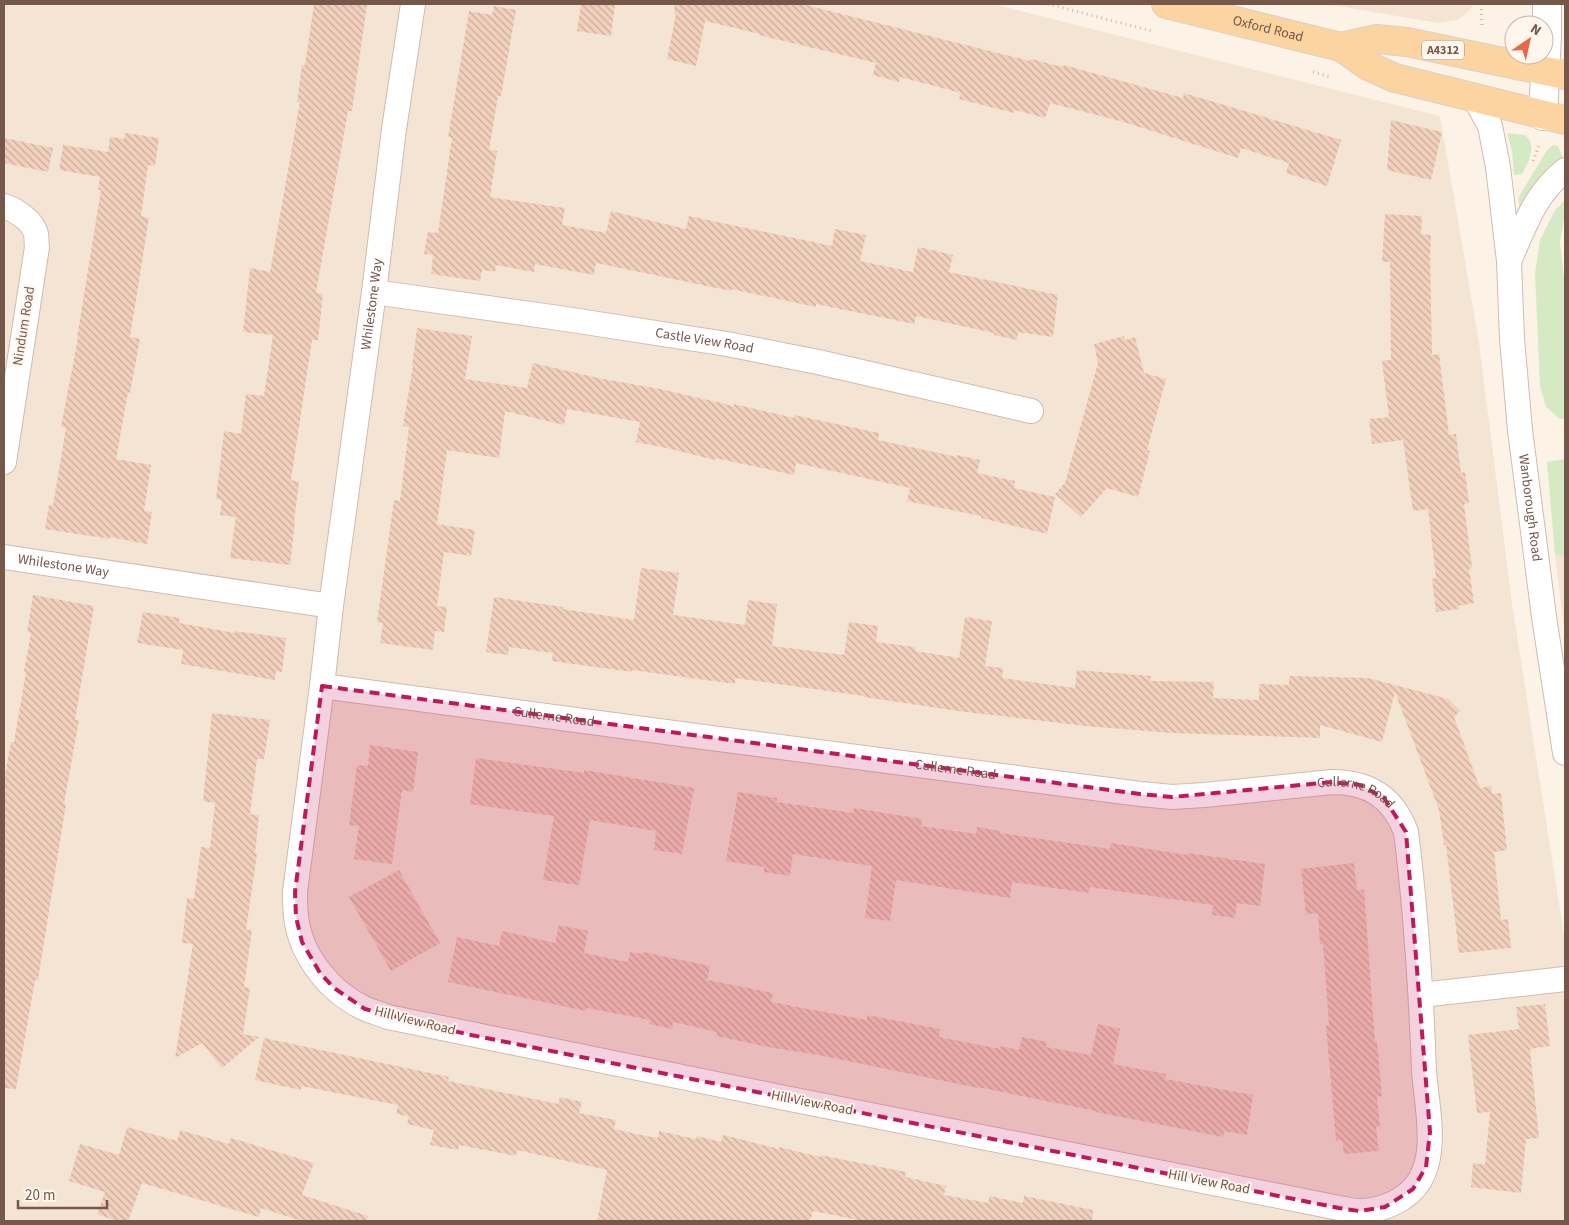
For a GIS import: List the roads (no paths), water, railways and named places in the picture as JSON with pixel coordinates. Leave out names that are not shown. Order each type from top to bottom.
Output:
[{"type":"main road","name":"Oxford Road","points":[[1166,4],[1341,47],[1368,66],[1395,78],[1475,99]]},
{"type":"main road","name":"Oxford Road","points":[[1341,47],[1377,39],[1407,42],[1555,73]]},
{"type":"main road","name":"A4312","points":[[1475,99],[1554,118]]},
{"type":"street","name":"Whilestone Way","points":[[295,892],[394,129],[413,4]]},
{"type":"street","points":[[1547,4],[1555,73],[1554,118]]},
{"type":"street","name":"Wanborough Road","points":[[1475,99],[1487,119],[1498,167],[1510,260],[1512,339],[1520,430],[1544,617],[1565,753]]},
{"type":"street","name":"Wanborough Road","points":[[1510,260],[1534,204],[1546,188],[1565,170]]},
{"type":"street","name":"Nindum Road","points":[[4,206],[20,214],[29,222],[36,233],[37,246],[4,462]]},
{"type":"street","name":"Castle View Road","points":[[374,292],[662,333],[745,347],[1031,411]]},
{"type":"street","name":"Whilestone Way","points":[[4,557],[331,606]]},
{"type":"street","name":"Cullerne Road","points":[[322,686],[1140,794],[1172,797],[1332,782],[1347,782],[1360,785],[1384,798],[1395,809],[1406,832],[1421,995],[1425,1088],[1430,1132],[1426,1167],[1413,1189],[1400,1200]]},
{"type":"street","name":"Hill View Road","points":[[295,892],[296,917],[302,942],[320,973],[349,1000],[365,1009],[388,1017],[1339,1208],[1359,1211],[1375,1210],[1400,1200]]},
{"type":"street","points":[[1421,995],[1565,978]]}]
